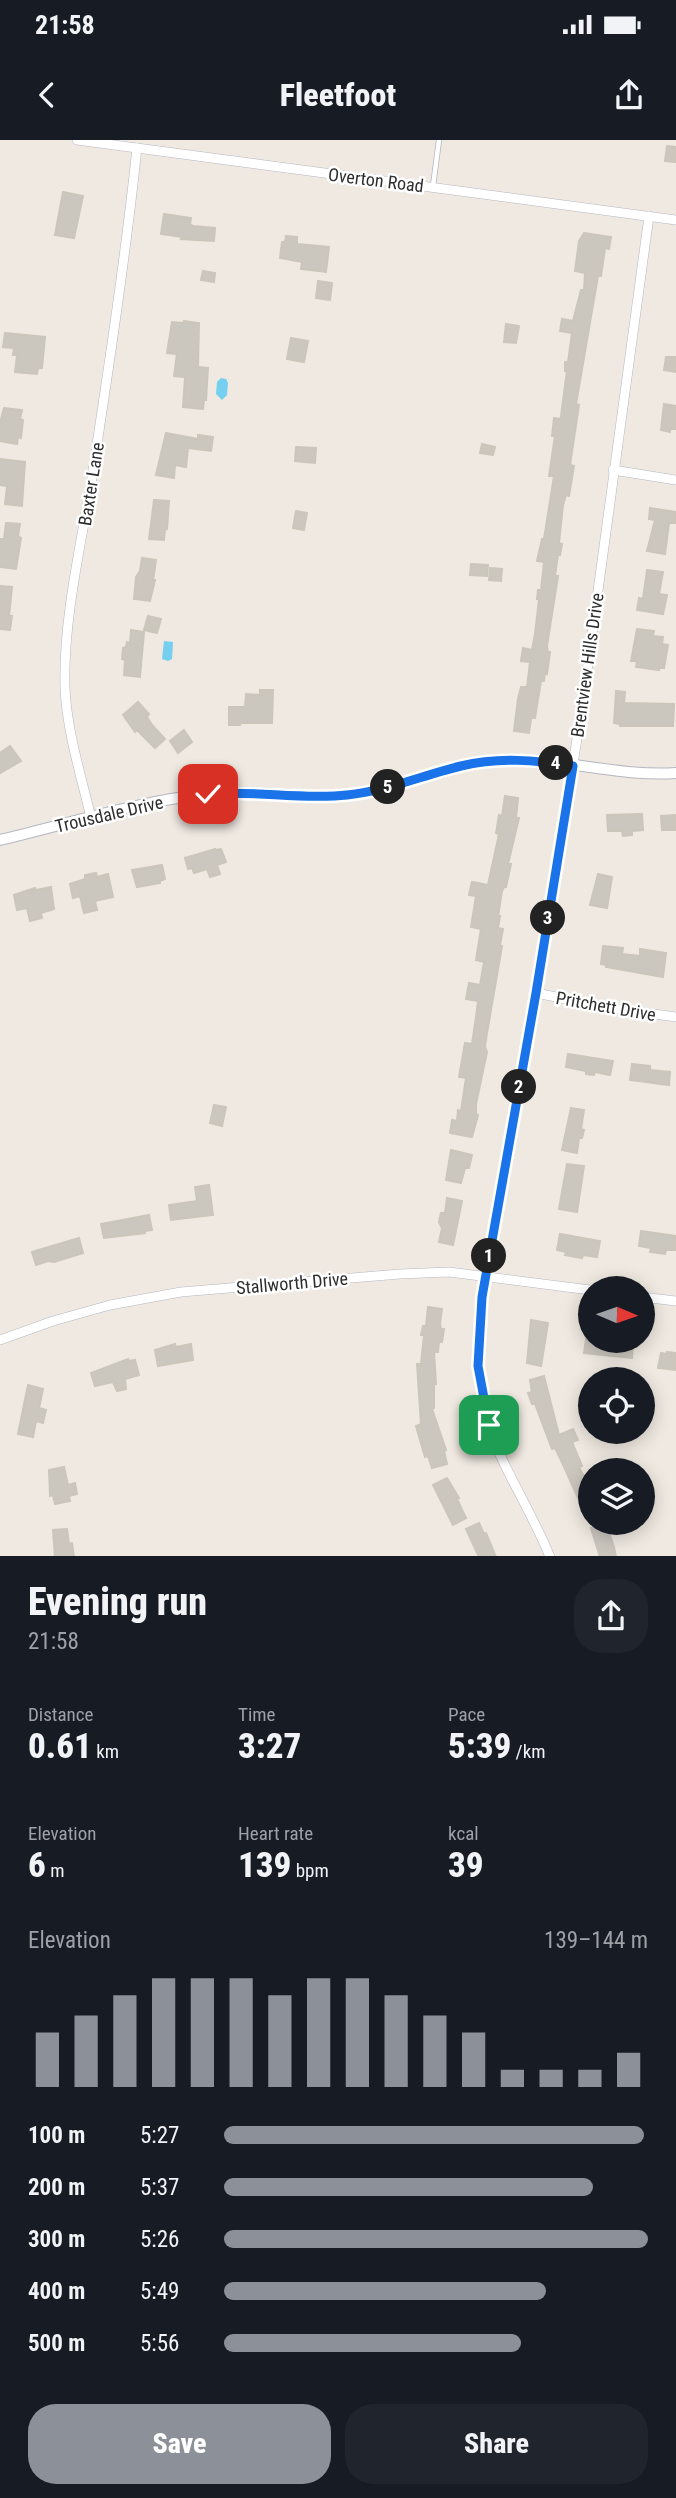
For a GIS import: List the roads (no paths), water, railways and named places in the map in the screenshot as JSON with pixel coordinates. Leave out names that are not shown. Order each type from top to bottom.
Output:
[{"type":"street","name":"Overton Road","points":[[76,140],[676,220]]},
{"type":"street","name":"Baxter Lane","points":[[91,818],[69,727],[65,687],[66,656],[124,269],[137,148]]},
{"type":"street","name":"Brentview Hills Drive","points":[[550,1556],[500,1453],[486,1412],[478,1350],[480,1314],[573,766],[649,216]]},
{"type":"street","points":[[613,470],[676,480]]},
{"type":"street","name":"Trousdale Drive","points":[[0,840],[167,800],[243,792],[317,797],[357,794],[463,765],[494,761],[527,760],[623,773],[676,773]]},
{"type":"street","name":"Pritchett Drive","points":[[536,993],[676,1017]]},
{"type":"street","name":"Stallworth Drive","points":[[0,1340],[52,1321],[110,1305],[181,1292],[449,1272],[578,1289]]},
{"type":"street","points":[[655,1299],[676,1301]]},
{"type":"lane","points":[[432,187],[439,140]]},
{"type":"water","points":[[221,378],[228,383],[227,395],[222,400],[216,394],[217,382]]},
{"type":"water","points":[[164,641],[173,642],[172,659],[168,661],[162,659]]}]
